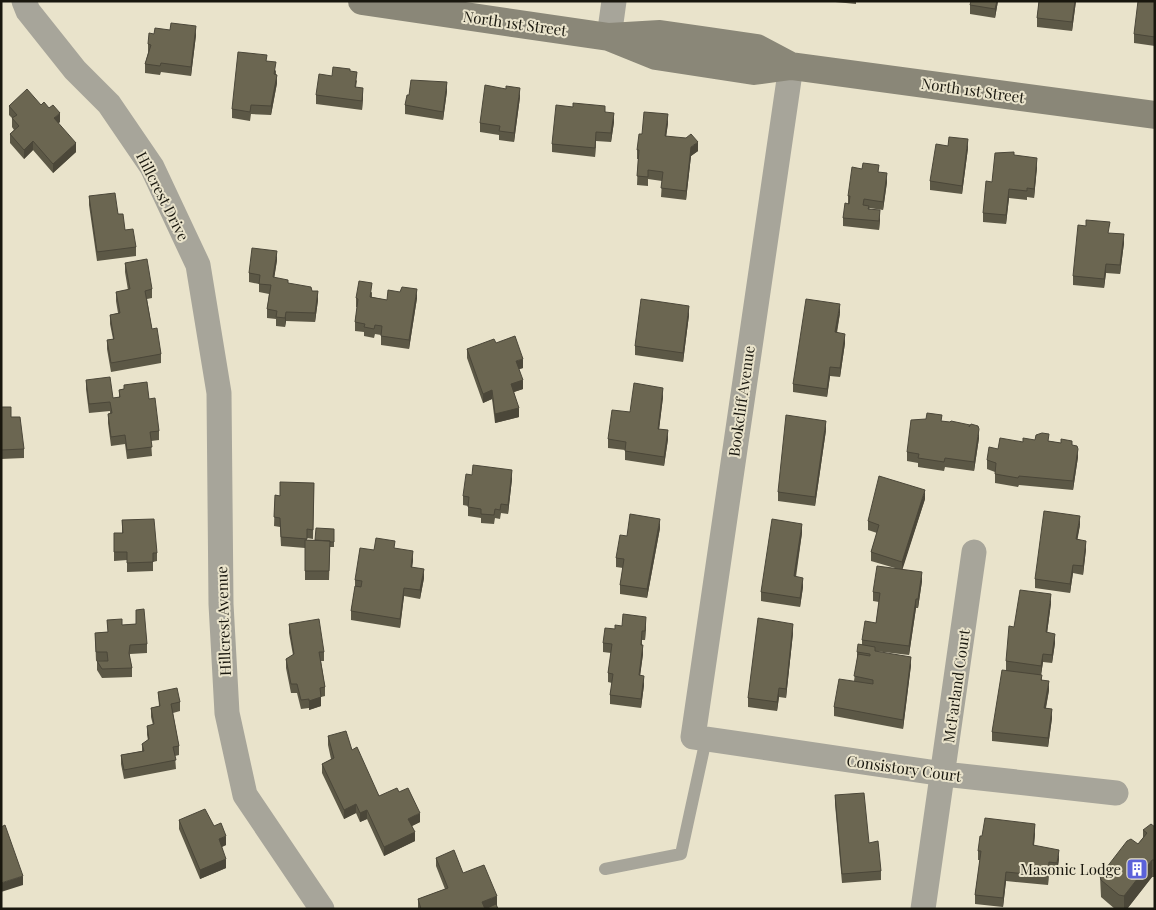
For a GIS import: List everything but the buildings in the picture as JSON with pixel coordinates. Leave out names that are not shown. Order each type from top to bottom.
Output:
[{"type":"main road","name":"North 1st Street","points":[[362,1],[397,4],[609,37],[656,56],[754,71],[791,66],[1155,115]]},
{"type":"street","name":"Hillcrest Drive","points":[[24,1],[28,12],[75,70],[110,104],[152,167],[198,265],[206,308]]},
{"type":"street","points":[[609,37],[614,1]]},
{"type":"street","name":"Bookcliff Avenue","points":[[699,738],[791,66]]},
{"type":"street","name":"Hillcrest Avenue","points":[[206,308],[219,393],[220,604],[227,713],[245,795],[322,909]]},
{"type":"street","name":"McFarland Court","points":[[923,909],[944,774],[974,552]]},
{"type":"street","name":"Consistory Court","points":[[699,738],[944,774],[1116,793]]},
{"type":"lane","points":[[605,869],[681,854],[699,738]]},
{"type":"place","name":"Masonic Lodge","points":[[1137,869]]}]
